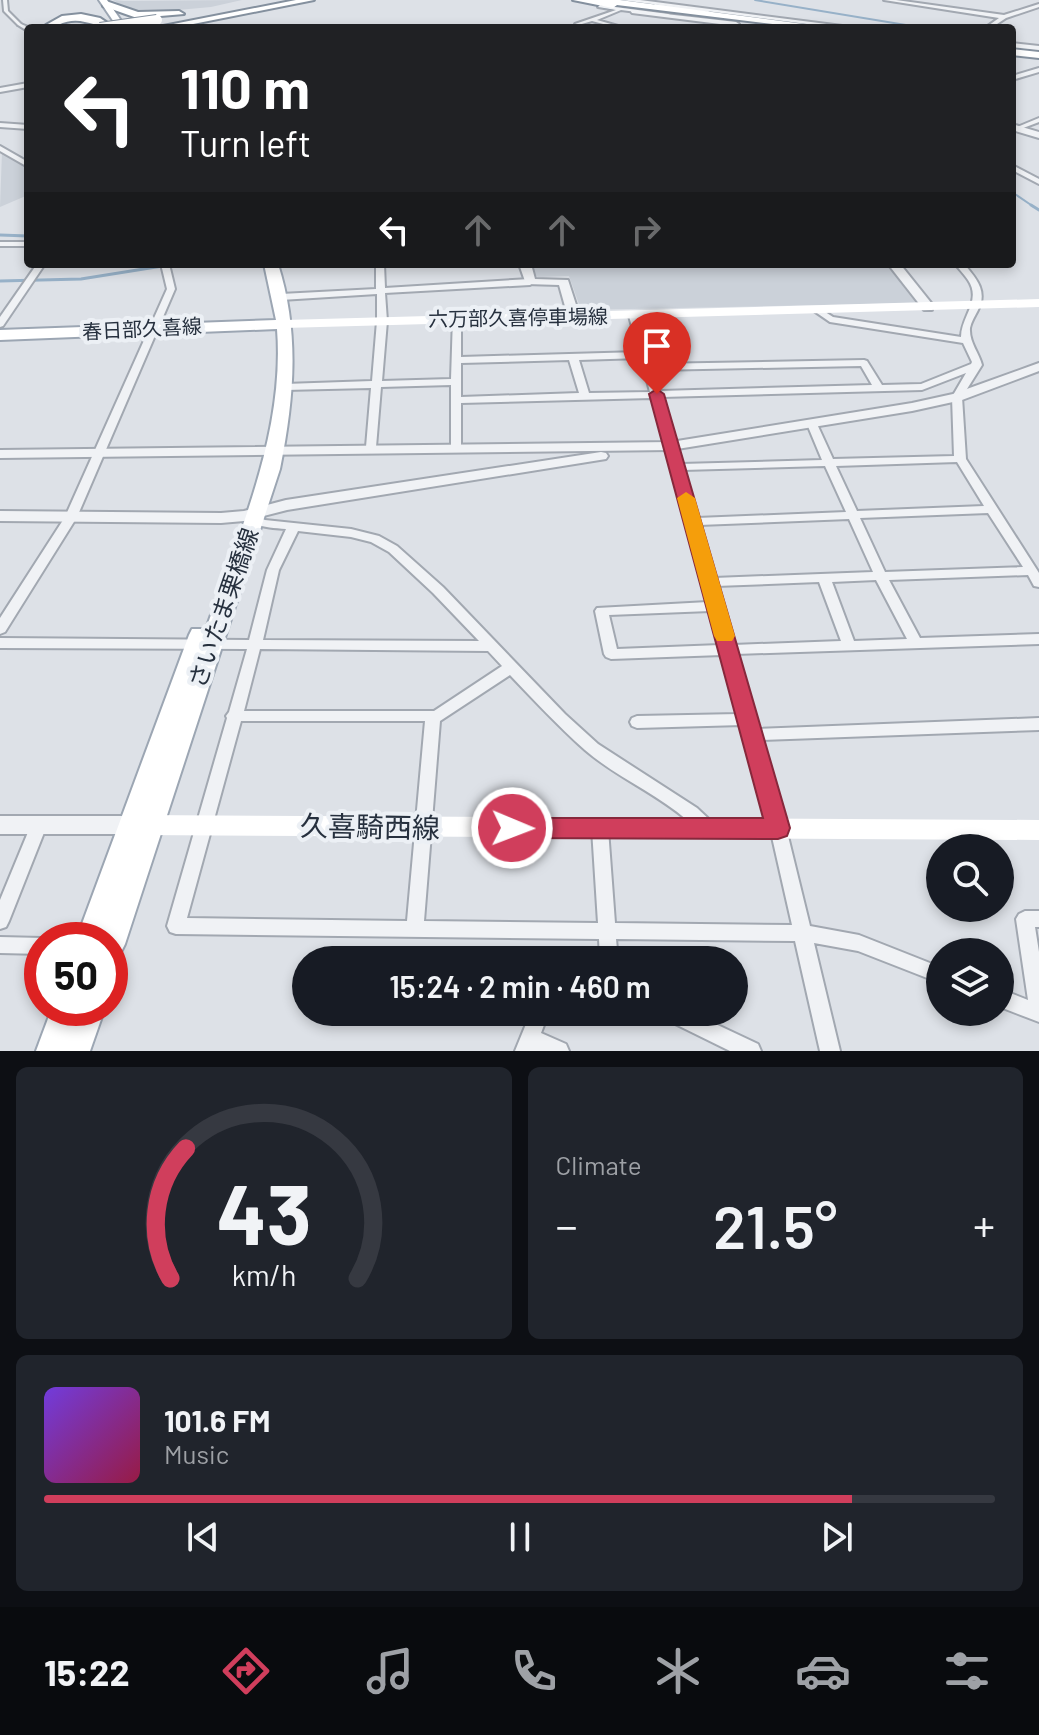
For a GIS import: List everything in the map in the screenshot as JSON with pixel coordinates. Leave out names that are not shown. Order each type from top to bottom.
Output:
[{"type":"highway","points":[[158,23],[280,0]]},
{"type":"highway","points":[[158,23],[310,0]]},
{"type":"highway","points":[[565,0],[766,24]]},
{"type":"highway","points":[[577,0],[790,24]]},
{"type":"highway","points":[[45,24],[97,3],[140,16],[232,8]]},
{"type":"highway","points":[[52,24],[80,17],[106,24]]},
{"type":"highway","points":[[1016,50],[1039,53]]},
{"type":"main road","points":[[97,3],[110,24]]},
{"type":"main road","points":[[97,3],[118,24]]},
{"type":"main road","name":"さいたま栗橋線","points":[[116,922],[142,825],[204,643],[252,516],[285,387],[279,324],[262,268]]},
{"type":"main road","name":"さいたま栗橋線","points":[[270,449],[281,297],[272,268]]},
{"type":"main road","name":"六万部久喜停車場線","points":[[279,324],[1039,303]]},
{"type":"main road","name":"春日部久喜線","points":[[0,335],[279,324]]},
{"type":"main road","name":"さいたま栗橋線","points":[[99,922],[142,825]]},
{"type":"main road","name":"久喜騎西線","points":[[142,825],[1039,830]]},
{"type":"main road","points":[[52,1051],[61,1026]]},
{"type":"main road","points":[[74,1051],[83,1026]]},
{"type":"street","points":[[5,0],[6,11],[24,26]]},
{"type":"street","points":[[624,0],[822,24]]},
{"type":"street","points":[[886,0],[1004,17]]},
{"type":"street","points":[[580,24],[593,20],[607,5],[736,24]]},
{"type":"street","points":[[994,24],[1004,17],[1039,5]]},
{"type":"street","points":[[593,20],[606,24]]},
{"type":"street","points":[[1016,77],[1039,70]]},
{"type":"street","points":[[0,90],[24,86]]},
{"type":"street","points":[[1016,128],[1039,120]]},
{"type":"street","points":[[0,125],[24,127]]},
{"type":"street","points":[[1016,128],[1039,135]]},
{"type":"street","points":[[0,148],[24,163]]},
{"type":"street","points":[[1016,169],[1039,182]]},
{"type":"street","points":[[0,244],[24,244]]},
{"type":"street","points":[[0,324],[38,268]]},
{"type":"street","points":[[0,629],[71,517],[171,289],[166,268]]},
{"type":"street","points":[[371,447],[382,321],[380,268]]},
{"type":"street","points":[[526,268],[530,282]]},
{"type":"street","points":[[897,268],[928,307]]},
{"type":"street","points":[[963,268],[976,282],[977,306],[966,328],[966,341],[977,365]]},
{"type":"street","points":[[281,297],[563,281],[574,317]]},
{"type":"street","points":[[819,311],[830,319],[966,341]]},
{"type":"street","points":[[634,316],[778,828],[830,1051]]},
{"type":"street","points":[[456,319],[456,447]]},
{"type":"street","points":[[573,357],[585,396]]},
{"type":"street","points":[[456,360],[573,357],[788,364],[864,363],[879,388]]},
{"type":"street","points":[[788,364],[800,390]]},
{"type":"street","points":[[456,400],[922,387],[977,365]]},
{"type":"street","points":[[977,365],[957,397],[960,459],[1035,577]]},
{"type":"street","points":[[0,454],[371,447],[671,446],[957,397],[1039,367]]},
{"type":"street","points":[[285,387],[456,382]]},
{"type":"street","points":[[812,424],[881,577],[915,642]]},
{"type":"street","points":[[0,516],[178,519],[252,516],[613,454],[629,448]]},
{"type":"street","points":[[677,467],[960,459]]},
{"type":"street","points":[[693,522],[993,509]]},
{"type":"street","points":[[252,516],[294,526],[364,535],[393,549],[438,590],[488,646],[593,748],[691,813],[709,830]]},
{"type":"street","points":[[294,526],[273,570],[176,926],[802,933],[859,943],[926,969]]},
{"type":"street","points":[[709,582],[1035,577]]},
{"type":"street","points":[[824,579],[849,645]]},
{"type":"street","points":[[716,606],[602,611],[611,654],[1039,639]]},
{"type":"street","points":[[0,643],[488,646]]},
{"type":"street","points":[[233,716],[433,716],[510,668]]},
{"type":"street","points":[[415,929],[433,716]]},
{"type":"street","points":[[637,722],[750,727],[1039,724]]},
{"type":"street","points":[[0,825],[142,825]]},
{"type":"street","points":[[0,921],[39,825]]},
{"type":"street","points":[[600,829],[608,946]]},
{"type":"street","points":[[1014,1003],[1039,1012],[1025,919],[1039,919]]},
{"type":"street","points":[[0,945],[24,946]]},
{"type":"street","points":[[699,1026],[751,1051]]},
{"type":"street","points":[[528,1044],[559,1051]]},
{"type":"shaded area","points":[[113,0],[242,0],[211,7],[156,12],[128,9]]},
{"type":"shaded area","points":[[2,152],[24,166],[24,197],[0,207]]},
{"type":"shaded area","points":[[533,268],[889,268],[916,303],[581,310],[569,276],[534,275]]},
{"type":"waterway","points":[[755,0],[900,24]]},
{"type":"waterway","points":[[1016,195],[1032,206]]},
{"type":"waterway","points":[[1032,206],[1039,210]]},
{"type":"waterway","points":[[0,235],[24,236]]},
{"type":"waterway","points":[[0,281],[81,279],[150,268]]},
{"type":"slow traffic","points":[[686,498],[725,636]]},
{"type":"route","points":[[512,828],[778,828],[657,394]]}]
